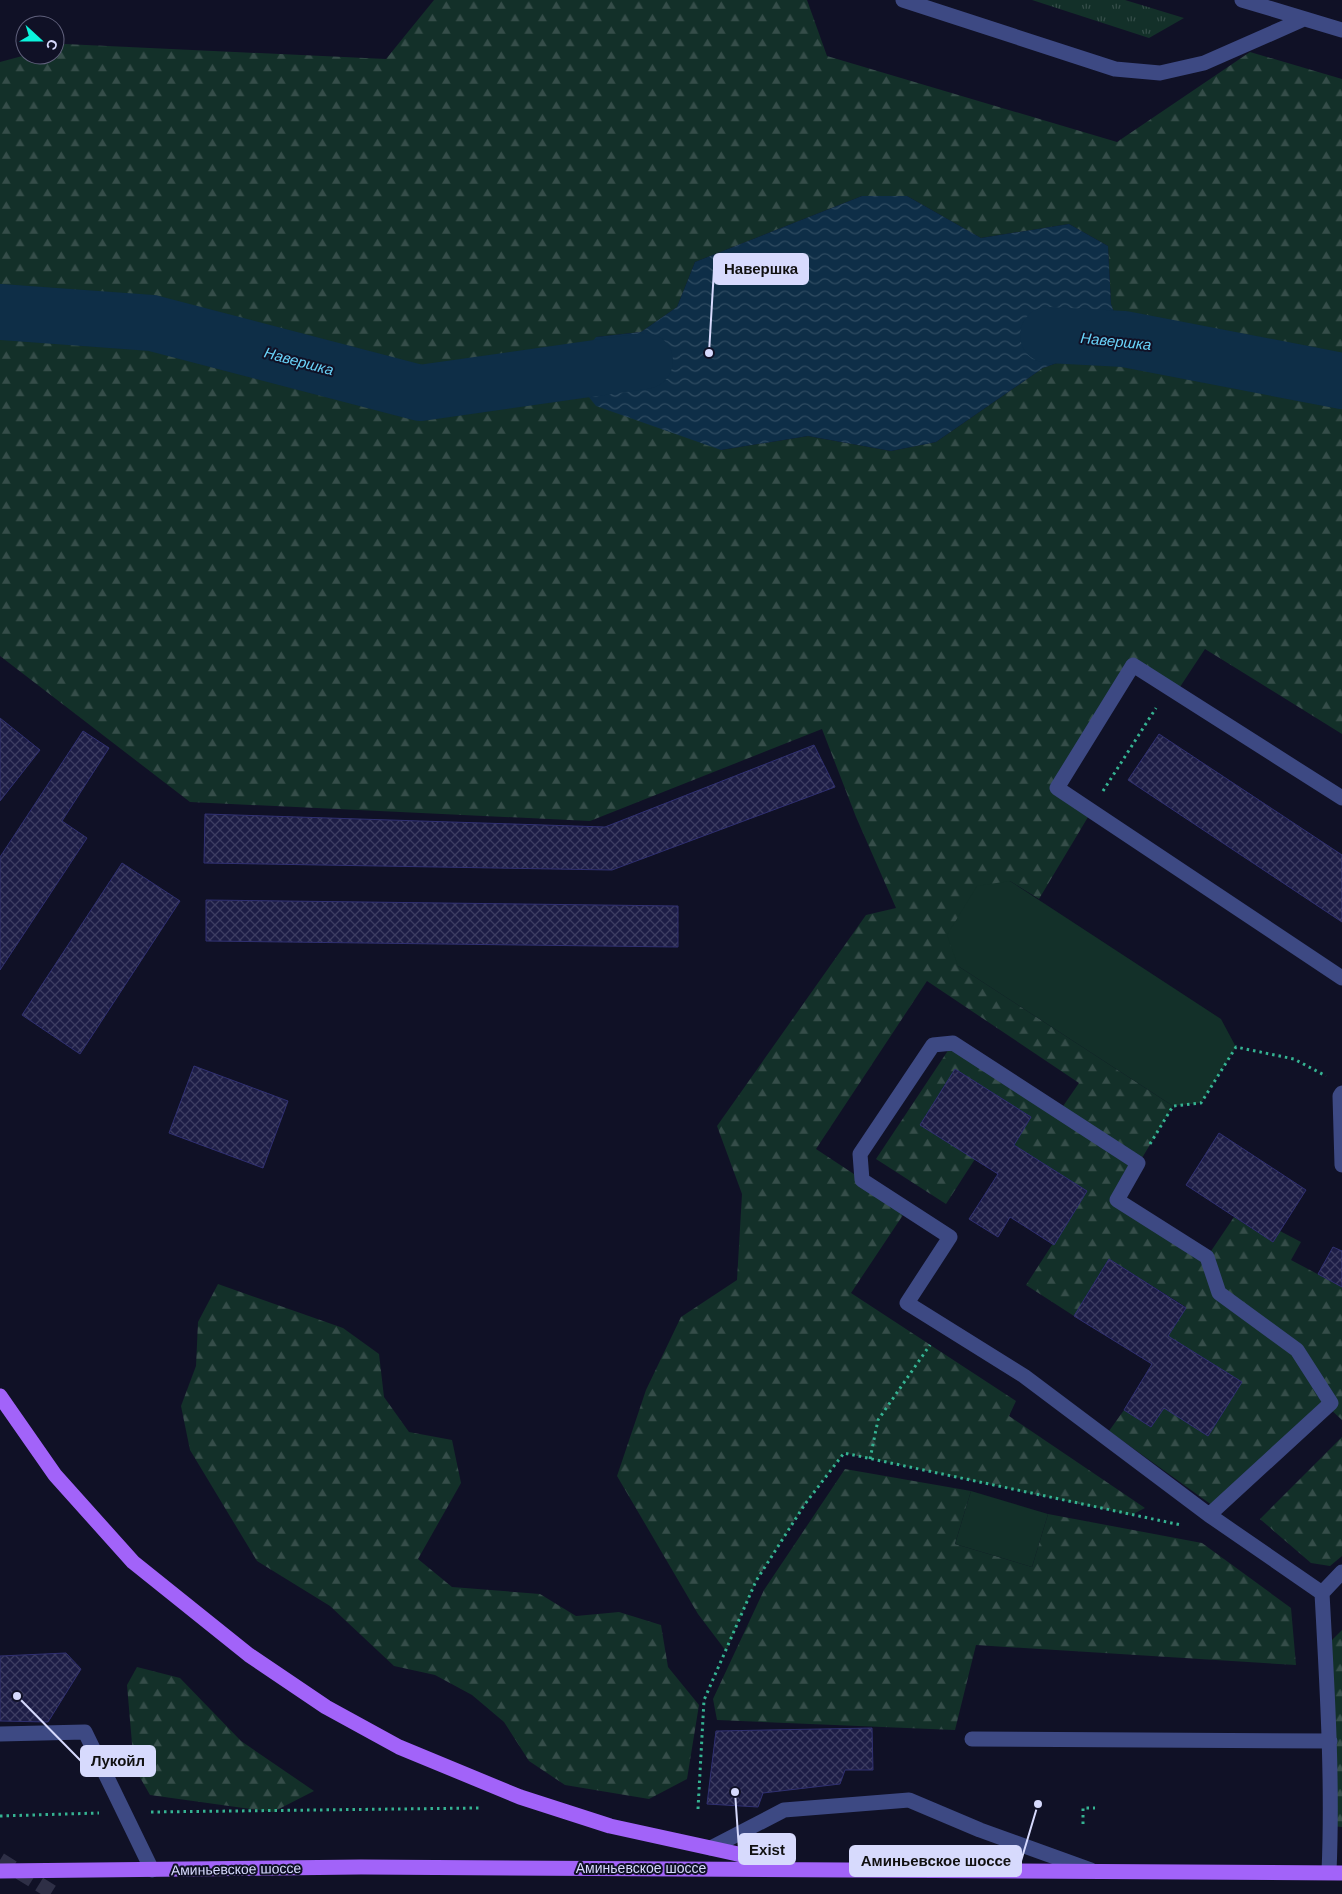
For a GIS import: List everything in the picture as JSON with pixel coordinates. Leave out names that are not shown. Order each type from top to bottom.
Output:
[{"type":"main road","points":[[0,1396],[55,1475],[133,1562],[249,1655],[326,1707],[399,1747],[520,1797],[610,1826],[810,1869]]},
{"type":"main road","name":"Аминьевское шоссе","points":[[0,1871],[361,1867],[1335,1873]]},
{"type":"street","points":[[903,0],[1114,69],[1160,73],[1204,63],[1304,19]]},
{"type":"street","points":[[1242,0],[1342,30]]},
{"type":"street","points":[[1342,798],[1133,665],[1057,788],[1342,978]]},
{"type":"street","points":[[1209,1515],[1331,1403],[1297,1350],[1219,1293],[1207,1257],[1117,1200],[1138,1163],[953,1042],[933,1045],[860,1154],[862,1180],[950,1237],[907,1303],[1024,1376],[1209,1515],[1322,1593]]},
{"type":"street","points":[[1338,1086],[1342,1165]]},
{"type":"street","points":[[1335,1873],[1331,1826],[1330,1741],[1322,1593],[1342,1572]]},
{"type":"street","points":[[0,1734],[85,1732],[152,1870]]},
{"type":"street","points":[[972,1739],[1330,1741]]},
{"type":"street","points":[[711,1848],[784,1810],[910,1800],[980,1830],[1092,1871]]},
{"type":"path","points":[[1091,812],[1156,707],[1163,706]]},
{"type":"path","points":[[1138,1163],[1173,1106],[1201,1103],[1236,1047],[1294,1059],[1338,1086]]},
{"type":"path","points":[[870,1459],[878,1420],[943,1325]]},
{"type":"path","points":[[698,1809],[704,1700],[756,1581],[805,1504],[844,1453],[1187,1526]]},
{"type":"path","points":[[0,1816],[124,1812],[487,1808]]},
{"type":"path","points":[[1083,1824],[1083,1808],[1095,1808]]},
{"type":"green space","points":[[434,0],[807,0],[827,56],[1117,142],[1250,52],[1342,79],[1342,734],[1205,649],[1176,693],[1133,665],[1057,788],[1091,812],[1039,899],[1010,881],[958,966],[1173,1106],[1117,1200],[1207,1257],[1234,1217],[1273,1242],[1280,1231],[1301,1242],[1291,1260],[1342,1287],[1342,1420],[1328,1407],[1216,1508],[1109,1431],[1124,1410],[1151,1427],[1164,1408],[1242,1382],[1168,1336],[1186,1307],[1109,1259],[1074,1316],[1026,1285],[1087,1191],[1014,1145],[1031,1117],[955,1069],[975,1159],[946,1204],[876,1159],[953,1043],[1059,1112],[1079,1083],[927,981],[816,1149],[907,1209],[851,1293],[1016,1401],[1009,1416],[1145,1508],[1131,1515],[844,1453],[805,1504],[756,1581],[726,1651],[698,1614],[617,1476],[646,1390],[681,1317],[737,1280],[742,1194],[717,1126],[866,915],[896,908],[856,817],[822,729],[590,821],[190,802],[0,656],[0,62],[15,58],[15,65],[65,65],[65,44],[386,59]],"holes":[[[862,196],[907,196],[981,238],[1069,224],[1108,246],[1111,304],[1124,339],[1043,368],[936,442],[891,451],[808,436],[721,450],[596,337],[641,332],[677,307],[695,262]]]},
{"type":"green space","points":[[1032,0],[1125,0],[1184,18],[1149,38]]},
{"type":"green space","points":[[1010,881],[1221,1019],[1236,1047],[1201,1103],[1173,1106],[958,966],[947,935],[977,886]]},
{"type":"green space","points":[[218,1284],[343,1328],[379,1354],[384,1397],[409,1432],[452,1440],[461,1483],[418,1559],[452,1587],[540,1594],[576,1616],[619,1612],[661,1625],[668,1667],[699,1705],[687,1779],[649,1799],[565,1785],[529,1761],[504,1722],[472,1695],[435,1675],[394,1666],[330,1606],[257,1561],[190,1450],[181,1406],[196,1366],[198,1322]]},
{"type":"green space","points":[[1342,1437],[1342,1556],[1330,1566],[1311,1563],[1260,1519]]},
{"type":"green space","points":[[845,1469],[971,1491],[955,1544],[1032,1567],[1048,1514],[1202,1543],[1291,1608],[1296,1665],[976,1645],[955,1730],[717,1720],[713,1699],[764,1590]]},
{"type":"green space","points":[[971,1491],[1048,1514],[1032,1567],[955,1544]]},
{"type":"green space","points":[[1342,1630],[1342,1827],[1331,1826],[1325,1647]]},
{"type":"green space","points":[[137,1667],[180,1678],[241,1741],[314,1791],[273,1812],[150,1795],[134,1767],[127,1685]]},
{"type":"water","points":[[862,196],[907,196],[981,238],[1069,224],[1108,246],[1111,304],[1124,339],[1043,368],[936,442],[891,451],[808,436],[721,450],[596,406],[568,371],[596,337],[641,332],[677,307],[695,262]]},
{"type":"building","points":[[0,718],[40,750],[0,801]]},
{"type":"building","points":[[83,731],[109,748],[62,821],[87,838],[0,970],[0,857]]},
{"type":"building","points":[[1159,734],[1342,855],[1342,922],[1128,780]]},
{"type":"building","points":[[814,745],[835,787],[612,870],[204,863],[205,814],[605,827]]},
{"type":"building","points":[[122,863],[180,901],[80,1054],[22,1015]]},
{"type":"building","points":[[206,900],[678,906],[678,947],[206,941]]},
{"type":"building","points":[[194,1066],[288,1101],[263,1168],[169,1133]]},
{"type":"building","points":[[955,1069],[1031,1117],[1014,1145],[1087,1191],[1054,1245],[1010,1217],[998,1237],[969,1219],[998,1174],[920,1125]]},
{"type":"building","points":[[1219,1133],[1306,1190],[1273,1242],[1186,1185]]},
{"type":"building","points":[[1333,1247],[1342,1251],[1342,1287],[1318,1274]]},
{"type":"building","points":[[1109,1259],[1186,1308],[1168,1336],[1242,1382],[1208,1436],[1164,1408],[1151,1427],[1124,1410],[1152,1364],[1074,1316]]},
{"type":"building","points":[[66,1653],[81,1669],[48,1722],[0,1721],[0,1656]]},
{"type":"building","points":[[872,1728],[873,1770],[845,1770],[840,1784],[763,1793],[758,1807],[707,1804],[716,1731]]},
{"type":"waterway","name":"Навершка","points":[[0,312],[152,323],[420,393],[645,361]]},
{"type":"waterway","name":"Навершка","points":[[1048,335],[1124,339],[1342,381]]},
{"type":"tunnel","points":[[0,1860],[55,1894]]},
{"type":"place","name":"Навершка","points":[[709,353]]},
{"type":"place","name":"Лукойл","points":[[17,1696]]},
{"type":"place","name":"Exist","points":[[735,1792]]},
{"type":"place","name":"Аминьевское шоссе","points":[[1038,1804]]}]
